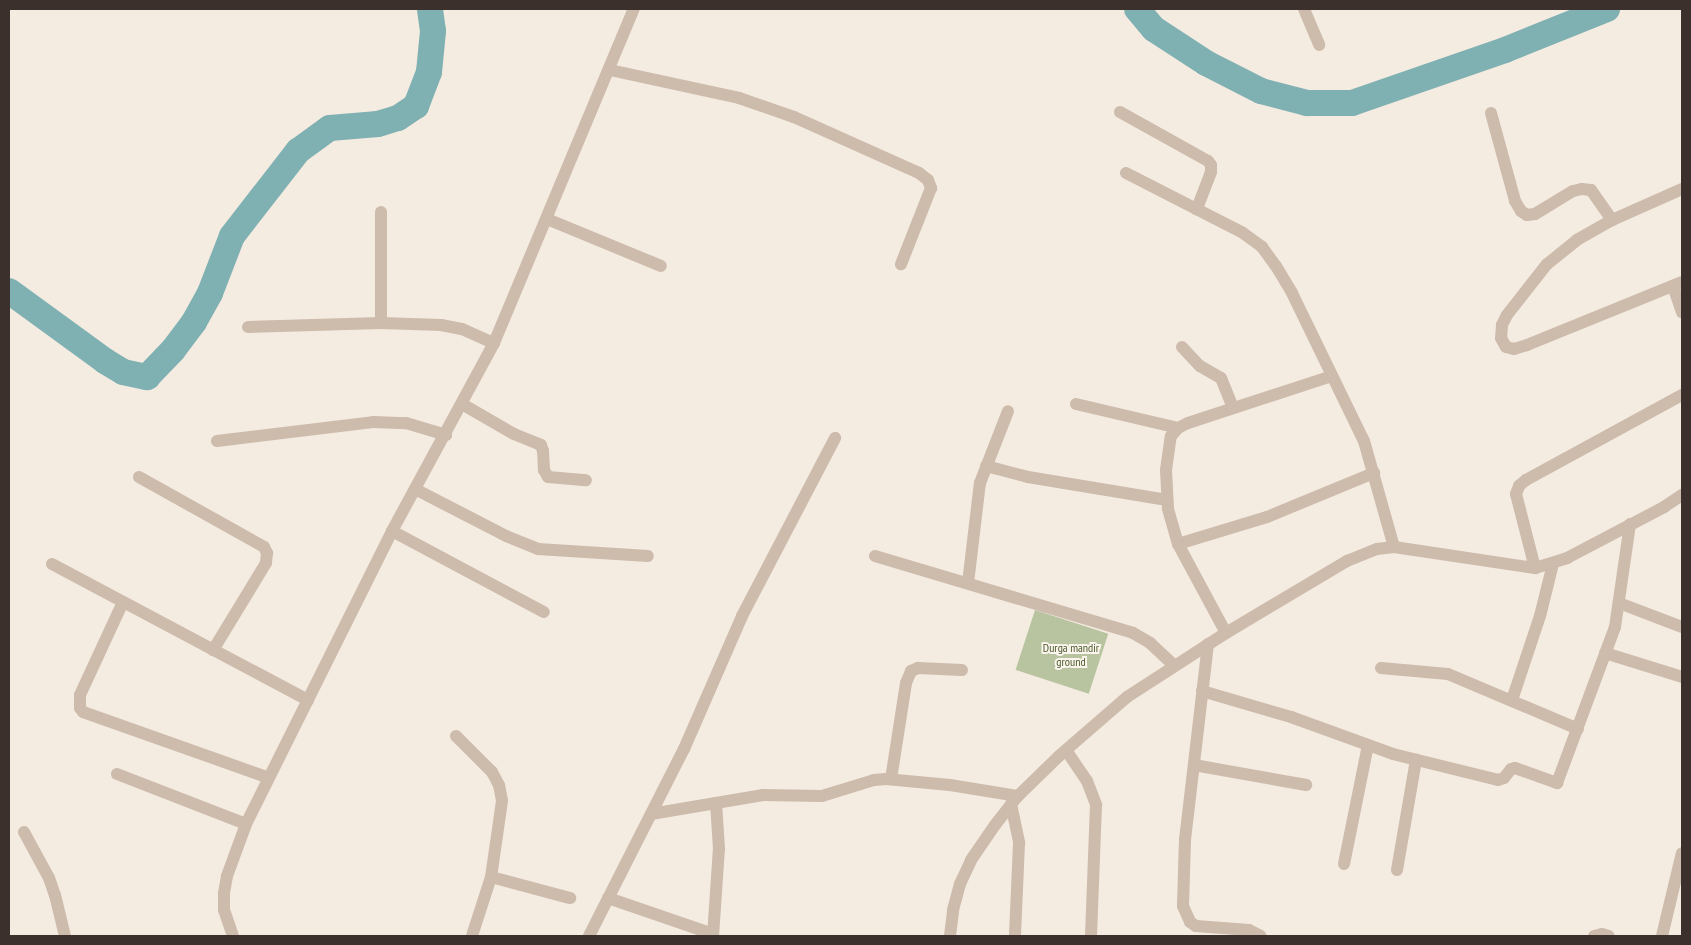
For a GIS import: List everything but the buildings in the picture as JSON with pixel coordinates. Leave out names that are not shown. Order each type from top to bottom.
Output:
[{"type":"street","points":[[233,936],[224,910],[224,893],[227,876],[246,824],[414,488],[446,435],[494,343],[634,9]]},
{"type":"street","points":[[1304,9],[1318,45]]},
{"type":"street","points":[[610,70],[739,98],[794,117],[919,173],[928,180],[931,188],[902,264]]},
{"type":"street","points":[[1120,112],[1208,161],[1211,165],[1211,172],[1197,209]]},
{"type":"street","points":[[1491,113],[1515,201],[1521,211],[1527,215],[1535,214],[1574,191],[1582,189],[1591,190],[1612,220]]},
{"type":"street","points":[[1126,173],[1243,233],[1262,247],[1292,293],[1364,441],[1394,547]]},
{"type":"street","points":[[1682,189],[1612,220],[1577,240],[1547,264],[1502,325],[1501,338],[1506,347],[1514,349],[1527,346],[1678,284],[1682,312]]},
{"type":"street","points":[[381,212],[381,324]]},
{"type":"street","points":[[547,219],[661,266]]},
{"type":"street","points":[[248,327],[381,324],[452,326],[494,343]]},
{"type":"street","points":[[1182,347],[1200,366],[1221,378],[1233,408]]},
{"type":"street","points":[[1226,632],[1178,544],[1165,487],[1168,445],[1171,436],[1178,428],[1332,376]]},
{"type":"street","points":[[1535,568],[1516,494],[1519,486],[1526,480],[1682,395]]},
{"type":"street","points":[[462,404],[514,434],[541,445],[544,451],[544,470],[548,476],[586,480]]},
{"type":"street","points":[[1076,404],[1178,428]]},
{"type":"street","points":[[968,583],[980,484],[1008,411]]},
{"type":"street","points":[[217,441],[373,422],[406,423],[446,435]]},
{"type":"street","points":[[589,936],[684,749],[742,616],[835,438]]},
{"type":"street","points":[[986,466],[1028,477],[1167,500]]},
{"type":"street","points":[[1178,544],[1267,517],[1374,473]]},
{"type":"street","points":[[139,477],[264,547],[268,553],[266,563],[213,650]]},
{"type":"street","points":[[414,488],[506,536],[538,549],[648,556]]},
{"type":"street","points":[[950,936],[953,910],[960,884],[971,860],[1014,800],[1066,750],[1127,697],[1226,632],[1347,561],[1377,549],[1394,547],[1535,568],[1553,564],[1664,507],[1682,495]]},
{"type":"street","points":[[1202,691],[1291,717],[1416,760],[1498,780],[1504,778],[1511,769],[1520,769],[1557,782],[1615,627],[1630,524]]},
{"type":"street","points":[[392,531],[544,612]]},
{"type":"street","points":[[875,556],[1132,633],[1150,643],[1174,665]]},
{"type":"street","points":[[52,564],[308,700]]},
{"type":"street","points":[[1512,700],[1540,616],[1553,564]]},
{"type":"street","points":[[123,602],[80,696],[80,708],[83,712],[269,778]]},
{"type":"street","points":[[1619,603],[1682,628]]},
{"type":"street","points":[[1208,644],[1185,839],[1184,906],[1186,915],[1196,926],[1249,930],[1261,936]]},
{"type":"street","points":[[1605,653],[1682,677]]},
{"type":"street","points":[[891,779],[906,683],[911,671],[918,668],[962,670]]},
{"type":"street","points":[[1381,668],[1448,674],[1578,729]]},
{"type":"street","points":[[456,736],[492,772],[499,785],[502,801],[491,877],[472,936]]},
{"type":"street","points":[[1344,864],[1368,745]]},
{"type":"street","points":[[1066,750],[1087,781],[1096,805],[1091,936]]},
{"type":"street","points":[[1398,870],[1416,760]]},
{"type":"street","points":[[1194,765],[1306,786]]},
{"type":"street","points":[[117,774],[246,824]]},
{"type":"street","points":[[651,814],[763,795],[822,796],[874,780],[891,779],[950,785],[1014,800]]},
{"type":"street","points":[[1014,800],[1019,843],[1015,936]]},
{"type":"street","points":[[608,898],[713,935],[719,849],[716,803]]},
{"type":"street","points":[[24,832],[49,878],[64,936]]},
{"type":"street","points":[[1662,936],[1682,854]]},
{"type":"street","points":[[491,877],[570,898]]},
{"type":"street","points":[[1594,936],[1602,934],[1609,936]]},
{"type":"green space","name":"Durga mandir ground","points":[[1035,610],[1108,634],[1089,694],[1016,670]]},
{"type":"waterway","points":[[9,291],[105,361],[123,372],[147,377],[173,350],[194,322],[210,293],[232,236],[298,151],[330,128],[378,124],[398,118],[416,106],[429,72],[433,31],[430,9]]},
{"type":"waterway","points":[[1137,9],[1154,29],[1206,63],[1261,91],[1307,103],[1352,103],[1505,50],[1607,9]]}]
